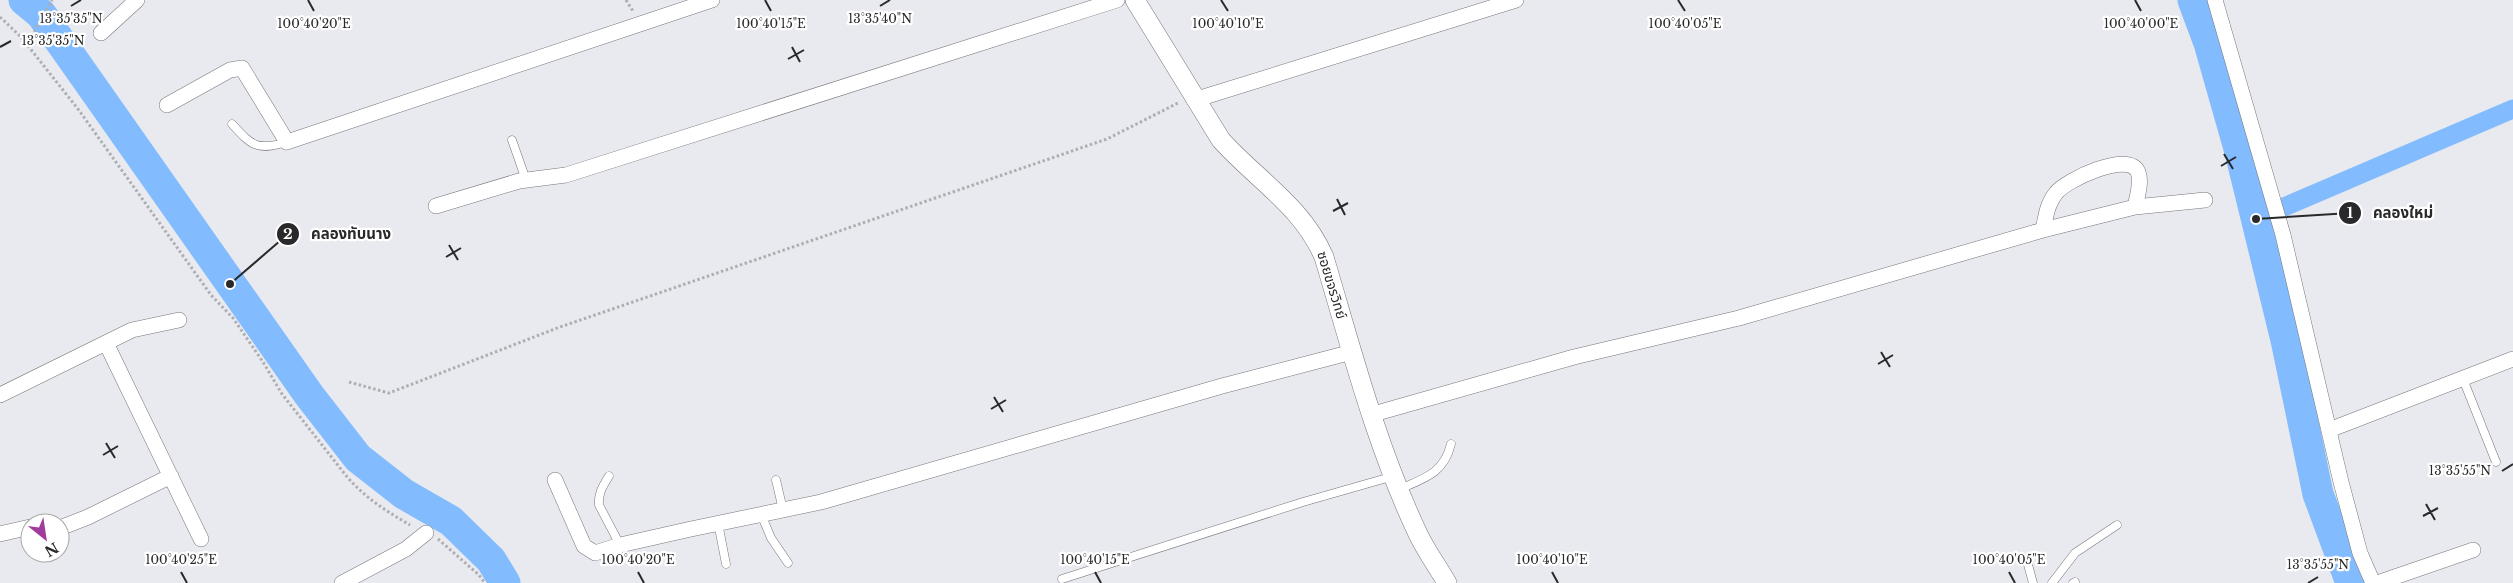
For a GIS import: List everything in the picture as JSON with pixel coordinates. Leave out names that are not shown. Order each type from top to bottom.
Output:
[{"type":"street","points":[[101,33],[136,0]]},
{"type":"street","points":[[167,105],[230,70],[242,68],[287,142],[712,0]]},
{"type":"street","points":[[436,206],[526,180],[566,174],[1117,0]]},
{"type":"street","name":"ซอยขจรวิทย์","points":[[1135,0],[1193,98],[1221,140],[1238,159],[1302,217],[1316,238],[1324,257],[1370,415],[1396,483],[1419,535],[1447,583]]},
{"type":"street","points":[[1193,98],[1516,0]]},
{"type":"street","points":[[2215,0],[2283,235],[2360,554],[2373,583]]},
{"type":"street","points":[[2043,230],[2048,207],[2056,194],[2066,183],[2092,171],[2124,164],[2133,166],[2138,170],[2140,178],[2135,207]]},
{"type":"street","points":[[1370,415],[1574,357],[1738,318],[2043,230],[2135,207],[2204,200]]},
{"type":"street","points":[[0,395],[132,330],[179,320]]},
{"type":"street","points":[[106,344],[201,539]]},
{"type":"street","points":[[555,480],[584,546],[595,553],[620,545],[821,502],[1222,386],[1352,352]]},
{"type":"street","points":[[2329,430],[2513,359]]},
{"type":"street","points":[[70,524],[170,476]]},
{"type":"street","points":[[0,534],[20,529]]},
{"type":"street","points":[[342,583],[406,549],[426,533]]},
{"type":"street","points":[[2377,583],[2473,550]]},
{"type":"lane","points":[[232,124],[254,146],[262,148],[287,142]]},
{"type":"lane","points":[[512,140],[526,180]]},
{"type":"lane","points":[[2463,379],[2496,462]]},
{"type":"lane","points":[[1062,580],[1303,502],[1429,476],[1442,467],[1448,457],[1451,444]]},
{"type":"lane","points":[[609,476],[600,493],[599,504],[620,545]]},
{"type":"lane","points":[[776,480],[783,510]]},
{"type":"lane","points":[[761,514],[771,538],[788,563]]},
{"type":"lane","points":[[718,523],[726,564]]},
{"type":"lane","points":[[2052,583],[2075,553],[2117,525]]},
{"type":"lane","points":[[2027,561],[2033,583]]},
{"type":"path","points":[[27,46],[52,0]]},
{"type":"path","points":[[0,17],[27,46],[78,109],[211,295],[232,318],[263,362],[282,394],[354,486],[391,513],[442,541],[479,575],[485,583]]},
{"type":"path","points":[[349,382],[390,393],[560,327],[1107,139],[1193,98]]},
{"type":"waterway","points":[[24,0],[41,14],[309,395],[358,458],[404,494],[451,521],[491,560],[505,583]]},
{"type":"waterway","points":[[2193,0],[2209,43],[2240,152],[2286,340],[2318,494],[2351,583]]},
{"type":"waterway","points":[[2256,219],[2513,109]]},
{"type":"place","name":"คลองใหม่","points":[[2256,219]]},
{"type":"place","name":"คลองทับนาง","points":[[230,284]]}]
